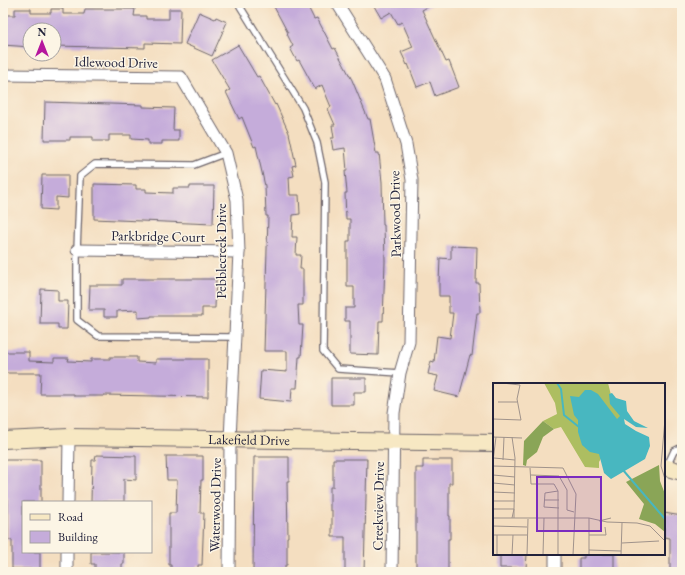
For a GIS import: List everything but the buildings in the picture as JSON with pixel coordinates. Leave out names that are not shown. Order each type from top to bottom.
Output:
[{"type":"street","name":"Parkwood Drive","points":[[337,3],[386,79],[406,144],[412,180],[408,342],[400,373],[394,413],[394,441]]},
{"type":"street","name":"Idlewood Drive","points":[[3,76],[181,77]]},
{"type":"street","name":"Pebblecreek Drive","points":[[181,77],[226,153],[237,200],[239,252],[230,439]]},
{"type":"street","name":"Parkbridge Court","points":[[77,250],[239,252]]},
{"type":"street","name":"Lakefield Drive","points":[[3,440],[69,437],[493,443]]},
{"type":"street","points":[[68,501],[69,437]]},
{"type":"street","name":"Waterwood Drive","points":[[229,572],[230,439]]},
{"type":"street","name":"Creekview Drive","points":[[392,572],[394,441]]},
{"type":"street","points":[[665,468],[682,472]]},
{"type":"street","points":[[67,553],[67,572]]},
{"type":"street","points":[[556,555],[556,572]]},
{"type":"lane","points":[[238,3],[303,108],[317,144],[325,182],[323,351],[338,369],[400,373]]},
{"type":"lane","points":[[226,153],[194,165],[95,164],[80,176],[77,250],[77,320],[98,336],[234,337]]},
{"type":"lane","points":[[665,468],[674,451],[682,446]]}]
